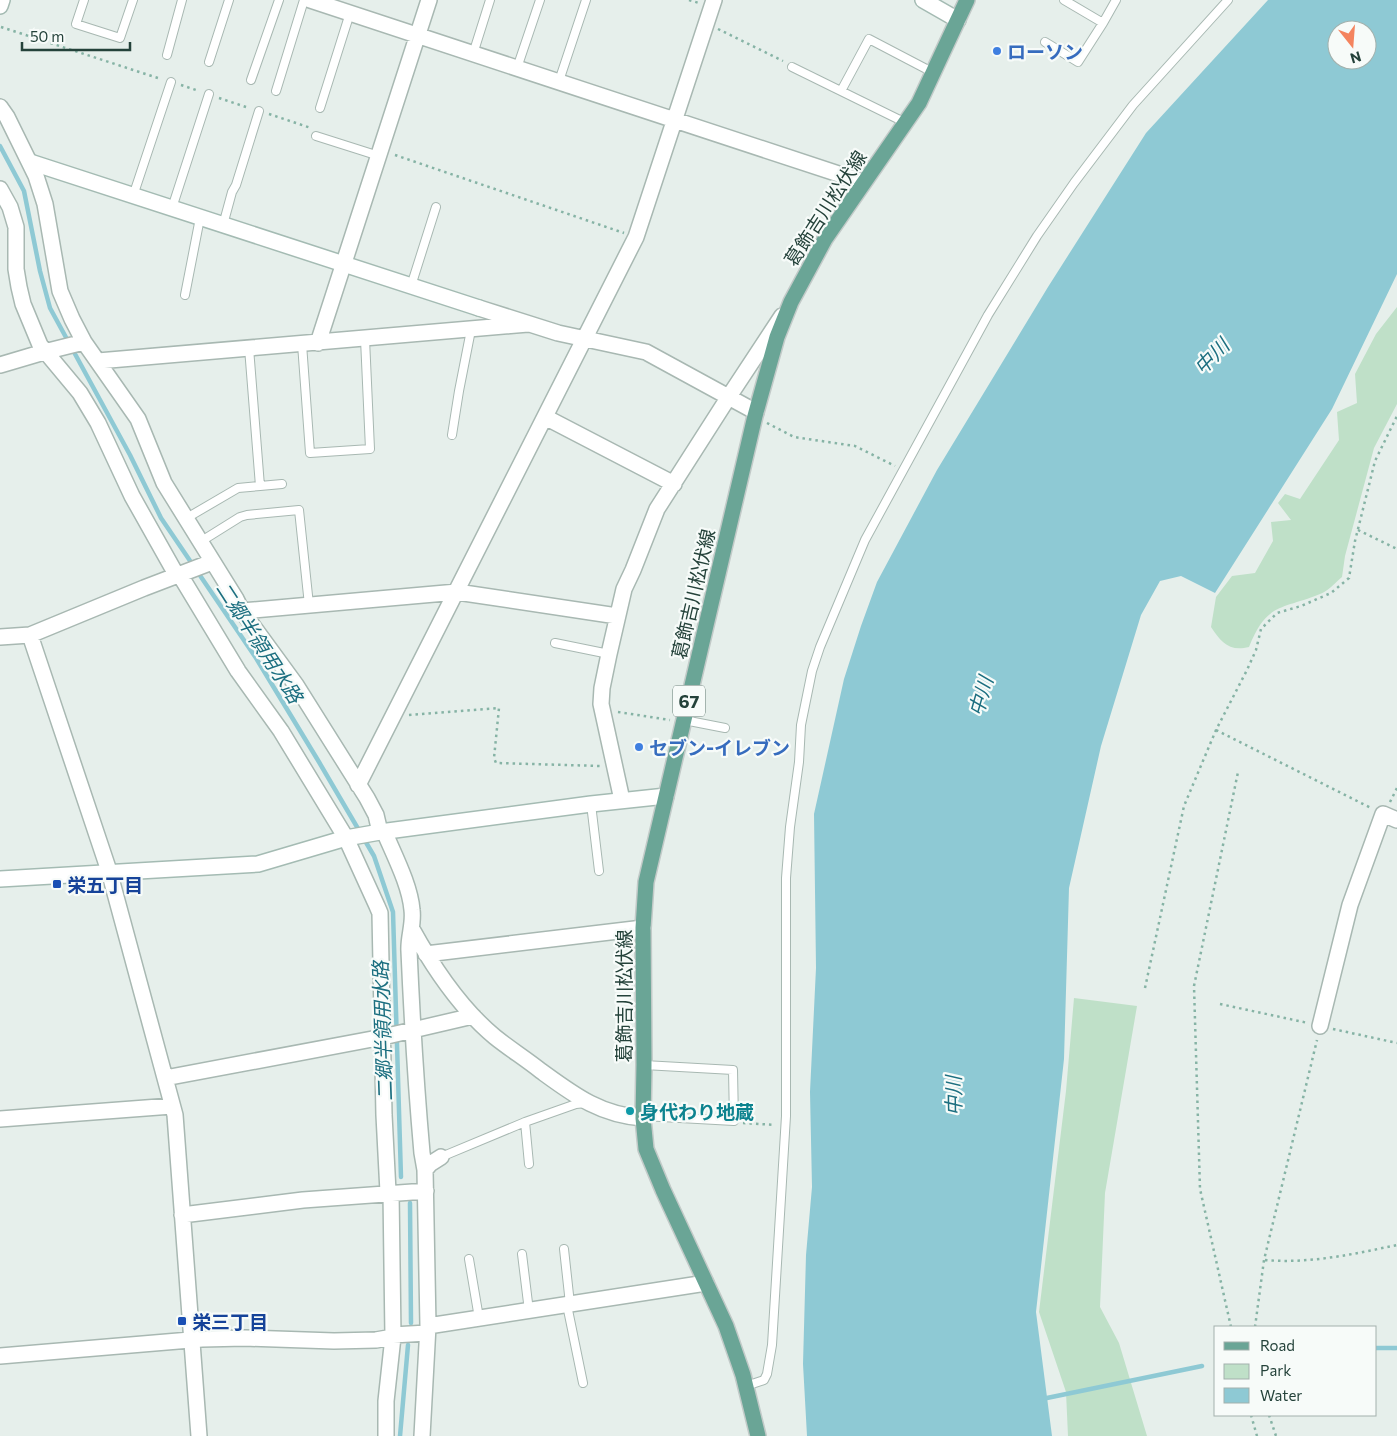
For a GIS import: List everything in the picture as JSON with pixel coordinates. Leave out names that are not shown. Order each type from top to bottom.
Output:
[{"type":"main road","name":"葛飾吉川松伏線","points":[[758,1436],[746,1386],[726,1326],[652,1166],[646,1148],[642,1117],[644,1065],[643,928],[646,882],[755,414],[778,337],[791,302],[825,239],[919,103],[967,0]]},
{"type":"street","points":[[0,6],[2,0]]},
{"type":"street","points":[[310,0],[863,182]]},
{"type":"street","points":[[318,343],[429,0]]},
{"type":"street","points":[[358,785],[636,237],[714,0]]},
{"type":"street","points":[[923,0],[958,20]]},
{"type":"street","points":[[0,107],[8,117],[36,176],[45,204],[60,291],[84,342],[138,419],[164,483],[185,519],[242,611],[296,685],[376,815],[409,896],[412,909],[412,929],[409,946],[413,1031],[426,1191],[427,1329],[422,1436]]},
{"type":"street","points":[[30,162],[528,324],[584,340],[646,352],[755,414]]},
{"type":"street","points":[[0,189],[10,207],[16,227],[16,269],[23,304],[44,352],[80,393],[98,423],[132,496],[238,671],[280,731],[346,838],[380,913],[380,964],[384,1037],[384,1115],[390,1192],[393,1336],[386,1401],[386,1436]]},
{"type":"street","points":[[622,800],[601,710],[602,688],[624,589],[657,510],[791,302]]},
{"type":"street","points":[[98,361],[528,324]]},
{"type":"street","points":[[0,365],[84,342]]},
{"type":"street","points":[[545,417],[674,484]]},
{"type":"street","points":[[0,637],[30,635],[212,562]]},
{"type":"street","points":[[242,611],[457,592],[617,616]]},
{"type":"street","points":[[30,635],[109,872],[175,1115],[199,1436]]},
{"type":"street","points":[[0,879],[258,864],[346,838],[591,804],[666,796]]},
{"type":"street","points":[[1320,1026],[1350,905],[1390,817]]},
{"type":"street","points":[[426,954],[643,928]]},
{"type":"street","points":[[412,929],[436,970],[473,1016],[495,1037],[586,1103],[622,1115],[642,1117]]},
{"type":"street","points":[[165,1078],[384,1037],[473,1016]]},
{"type":"street","points":[[0,1119],[172,1106]]},
{"type":"street","points":[[425,1170],[441,1156]]},
{"type":"street","points":[[182,1215],[390,1192],[426,1191]]},
{"type":"street","points":[[0,1356],[192,1340],[245,1338],[334,1341],[376,1340],[479,1318],[706,1283]]},
{"type":"lane","points":[[84,0],[76,24],[120,38],[133,0]]},
{"type":"lane","points":[[167,55],[182,0]]},
{"type":"lane","points":[[209,62],[229,0]]},
{"type":"lane","points":[[251,80],[278,0]]},
{"type":"lane","points":[[276,91],[304,0]]},
{"type":"lane","points":[[473,54],[490,0]]},
{"type":"lane","points":[[517,68],[540,0]]},
{"type":"lane","points":[[558,81],[586,0]]},
{"type":"lane","points":[[1064,0],[1103,23]]},
{"type":"lane","points":[[1045,42],[1078,62],[1116,0]]},
{"type":"lane","points":[[746,1386],[764,1380],[767,1374],[772,1345],[785,1126],[786,878],[790,828],[799,762],[801,725],[806,695],[820,647],[865,540],[988,315],[1037,236],[1133,105],[1228,0]]},
{"type":"lane","points":[[320,108],[350,13]]},
{"type":"lane","points":[[841,91],[868,39],[934,73]]},
{"type":"lane","points":[[792,67],[906,123]]},
{"type":"lane","points":[[134,196],[171,82]]},
{"type":"lane","points":[[172,208],[209,94]]},
{"type":"lane","points":[[223,225],[259,111]]},
{"type":"lane","points":[[316,136],[379,156]]},
{"type":"lane","points":[[411,286],[436,207]]},
{"type":"lane","points":[[185,295],[200,218]]},
{"type":"lane","points":[[452,435],[458,391],[471,330]]},
{"type":"lane","points":[[302,344],[310,453],[370,449],[365,339]]},
{"type":"lane","points":[[249,348],[260,486]]},
{"type":"lane","points":[[185,519],[238,488],[282,484]]},
{"type":"lane","points":[[200,542],[240,517],[299,510],[308,605]]},
{"type":"lane","points":[[555,643],[609,654]]},
{"type":"lane","points":[[684,721],[725,728]]},
{"type":"lane","points":[[591,804],[600,871]]},
{"type":"lane","points":[[642,1117],[734,1121],[733,1070],[644,1065]]},
{"type":"lane","points":[[441,1156],[525,1122],[576,1104],[586,1103]]},
{"type":"lane","points":[[525,1122],[529,1164]]},
{"type":"lane","points":[[564,1249],[569,1305],[583,1384]]},
{"type":"lane","points":[[522,1254],[528,1311]]},
{"type":"lane","points":[[469,1259],[479,1318]]},
{"type":"path","points":[[706,22],[792,67]]},
{"type":"path","points":[[755,414],[794,438],[855,446],[903,470]]},
{"type":"path","points":[[1145,988],[1184,806],[1216,730],[1256,650],[1261,629],[1278,613],[1331,593],[1348,578],[1375,460],[1397,416]]},
{"type":"path","points":[[1358,530],[1397,549]]},
{"type":"path","points":[[395,712],[401,716],[499,708],[494,758],[496,763],[614,766]]},
{"type":"path","points":[[601,710],[684,721]]},
{"type":"path","points":[[1216,730],[1390,817]]},
{"type":"path","points":[[1231,1326],[1200,1189],[1194,986],[1238,772]]},
{"type":"path","points":[[1220,1004],[1397,1043]]},
{"type":"path","points":[[1255,1326],[1264,1260],[1320,1026]]},
{"type":"path","points":[[734,1121],[785,1126]]},
{"type":"path","points":[[1264,1260],[1321,1259],[1397,1245]]},
{"type":"path","points":[[1251,1416],[1257,1436]]},
{"type":"path","points":[[1269,1416],[1276,1436]]},
{"type":"green space","points":[[1397,307],[1397,404],[1374,448],[1345,556],[1342,577],[1323,593],[1285,606],[1269,615],[1262,622],[1249,647],[1231,647],[1218,637],[1211,627],[1216,597],[1232,576],[1255,573],[1273,541],[1271,522],[1291,520],[1278,503],[1285,494],[1300,499],[1339,440],[1337,412],[1357,403],[1355,374],[1376,334]]},
{"type":"green space","points":[[1074,998],[1137,1006],[1105,1193],[1100,1307],[1119,1343],[1147,1436],[1068,1436],[1066,1392],[1039,1312],[1066,1091]]},
{"type":"water","name":"中川","points":[[1268,0],[1397,0],[1397,274],[1332,409],[1215,593],[1181,576],[1160,581],[1141,615],[1101,746],[1069,888],[1064,1059],[1036,1312],[1052,1436],[807,1436],[803,1364],[806,1255],[812,1187],[810,1092],[816,968],[814,814],[844,679],[877,582],[937,470],[1048,287],[1146,133]]},
{"type":"waterway","name":"二郷半領用水路","points":[[0,146],[24,191],[40,271],[50,308],[130,455],[161,518],[256,658],[374,856],[393,912],[401,1177]]},
{"type":"waterway","name":"二郷半領用水路","points":[[410,1203],[411,1323]]},
{"type":"waterway","name":"二郷半領用水路","points":[[400,1436],[408,1345]]},
{"type":"waterway","points":[[1377,1348],[1397,1348]]},
{"type":"waterway","points":[[1042,1399],[1202,1366]]},
{"type":"place","name":"ローソン","points":[[997,51]]},
{"type":"place","name":"セブン-イレブン","points":[[639,747]]},
{"type":"place","name":"栄五丁目","points":[[57,884]]},
{"type":"place","name":"身代わり地蔵","points":[[630,1111]]},
{"type":"place","name":"栄三丁目","points":[[182,1321]]}]
